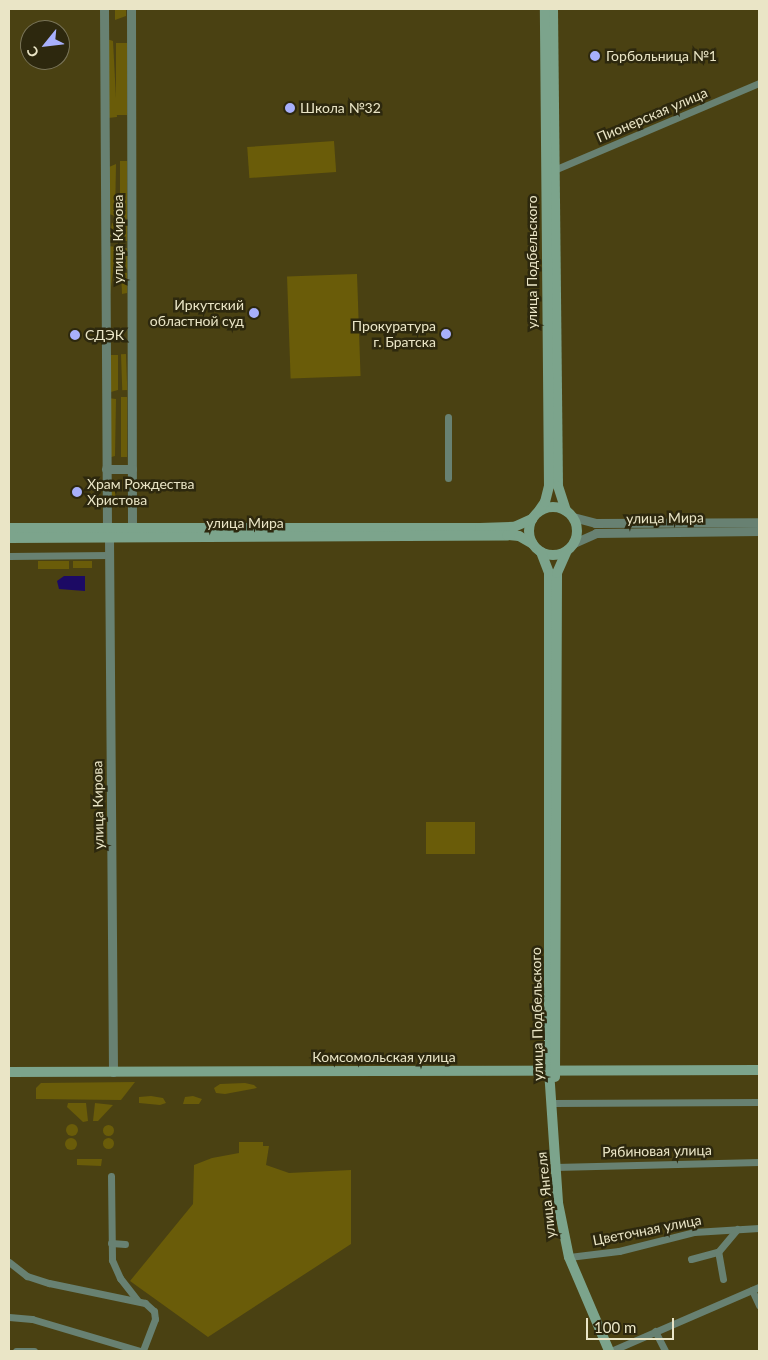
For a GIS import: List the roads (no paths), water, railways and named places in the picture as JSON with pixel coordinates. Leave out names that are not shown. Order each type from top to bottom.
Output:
[{"type":"main road","name":"улица Подбельского","points":[[545,9],[558,486],[570,514]]},
{"type":"main road","name":"улица Подбельского","points":[[535,515],[545,502],[548,486],[550,226],[554,170],[553,9]]},
{"type":"main road","points":[[552,507],[570,514],[577,532],[570,547],[551,555],[514,535],[480,532],[514,527],[552,507]]},
{"type":"main road","points":[[535,515],[529,535],[537,548]]},
{"type":"main road","name":"улица Мира","points":[[9,538],[107,527],[224,532]]},
{"type":"main road","name":"улица Мира","points":[[9,528],[109,538],[224,532],[480,532]]},
{"type":"main road","name":"улица Подбельского","points":[[552,1088],[557,573],[570,547]]},
{"type":"main road","name":"улица Подбельского","points":[[537,548],[549,573],[553,972]]},
{"type":"main road","name":"Комсомольская улица","points":[[9,1072],[759,1070]]},
{"type":"main road","name":"улица Янгеля","points":[[552,1088],[555,1166],[560,1223],[569,1257],[608,1351]]},
{"type":"street","name":"улица Кирова","points":[[104,9],[107,527]]},
{"type":"street","name":"улица Кирова","points":[[131,9],[132,527]]},
{"type":"street","name":"Пионерская улица","points":[[554,170],[759,83]]},
{"type":"street","points":[[448,417],[448,478]]},
{"type":"street","points":[[106,469],[132,470]]},
{"type":"street","name":"улица Мира","points":[[570,514],[596,523],[759,522]]},
{"type":"street","name":"улица Мира","points":[[570,547],[596,534],[759,531]]},
{"type":"street","name":"улица Кирова","points":[[109,538],[113,1072]]},
{"type":"street","points":[[9,556],[109,555]]},
{"type":"street","points":[[553,1102],[759,1102]]},
{"type":"street","name":"Рябиновая улица","points":[[555,1166],[759,1162]]},
{"type":"street","points":[[9,1316],[32,1319],[141,1351],[155,1319],[154,1311],[138,1301],[120,1278],[112,1260],[111,1176]]},
{"type":"street","name":"Цветочная улица","points":[[569,1257],[619,1250],[694,1232],[759,1228]]},
{"type":"street","points":[[691,1259],[718,1252],[738,1229]]},
{"type":"street","points":[[111,1243],[125,1244]]},
{"type":"street","points":[[718,1252],[723,1279]]},
{"type":"street","points":[[9,1262],[27,1276],[49,1283],[138,1301]]},
{"type":"street","points":[[608,1351],[759,1287]]},
{"type":"street","points":[[752,1290],[759,1306]]},
{"type":"street","points":[[655,1331],[665,1351]]},
{"type":"street","points":[[16,1351],[34,1351]]},
{"type":"place","name":"Горбольница №1","points":[[595,56]]},
{"type":"place","name":"Школа №32","points":[[290,108]]},
{"type":"place","name":"Иркутский областной суд","points":[[254,313]]},
{"type":"place","name":"Прокуратура г. Братска","points":[[446,334]]},
{"type":"place","name":"СДЭК","points":[[75,335]]},
{"type":"place","name":"Храм Рождества Христова","points":[[77,492]]}]
